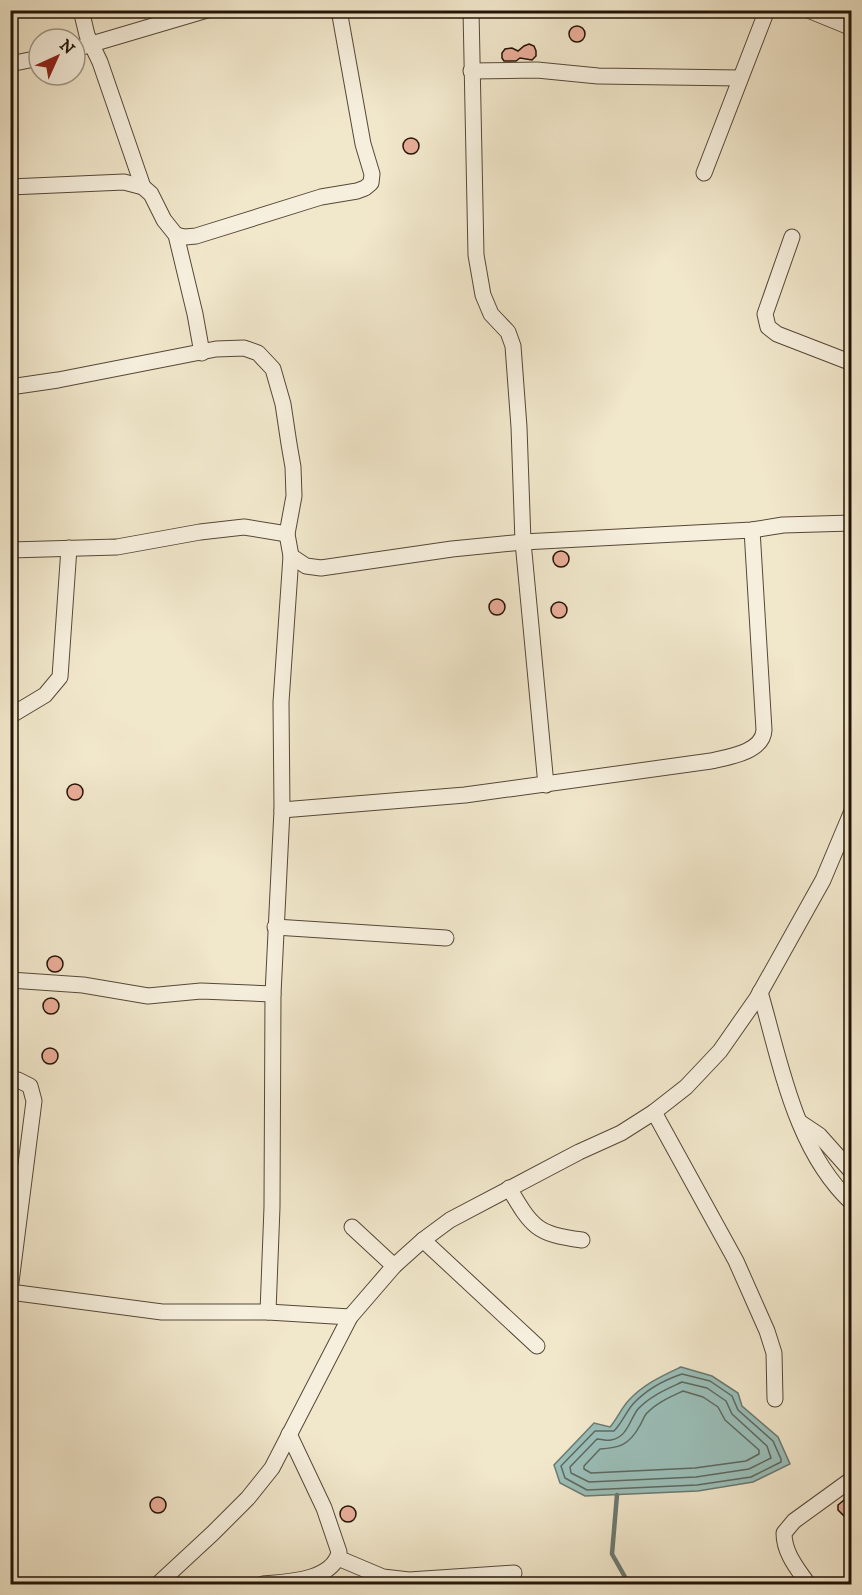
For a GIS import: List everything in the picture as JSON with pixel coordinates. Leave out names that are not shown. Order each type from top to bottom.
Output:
[{"type":"street","points":[[81,10],[91,45],[100,62],[143,187]]},
{"type":"street","points":[[87,46],[207,10]]},
{"type":"street","points":[[176,235],[196,236],[321,197],[357,191],[370,183],[372,174],[363,144],[339,10]]},
{"type":"street","points":[[471,10],[477,255],[483,296],[491,314],[508,332],[513,346],[519,427],[523,542],[546,784]]},
{"type":"street","points":[[704,173],[767,10]]},
{"type":"street","points":[[808,10],[852,28]]},
{"type":"street","points":[[10,64],[27,60]]},
{"type":"street","points":[[471,71],[537,70],[598,76],[740,78]]},
{"type":"street","points":[[10,187],[124,182],[143,187],[151,194],[164,220],[176,235],[195,314],[201,352]]},
{"type":"street","points":[[792,237],[765,314],[768,327],[777,334],[852,363]]},
{"type":"street","points":[[10,387],[201,352],[235,348],[258,352],[273,369],[283,404],[293,466],[294,496],[287,534],[291,556],[281,702],[282,810],[273,994],[272,1207],[268,1312]]},
{"type":"street","points":[[291,556],[306,566],[321,568],[452,549],[523,542],[752,530],[783,525],[852,523]]},
{"type":"street","points":[[10,550],[117,547],[235,528],[261,529],[287,534]]},
{"type":"street","points":[[282,810],[465,795],[711,761],[745,751],[762,739],[764,730],[752,530]]},
{"type":"street","points":[[10,716],[45,694],[60,677],[69,548]]},
{"type":"street","points":[[158,1584],[248,1498],[272,1468],[350,1317],[394,1266],[450,1220],[579,1152],[621,1133],[654,1112],[686,1087],[720,1051],[760,992],[823,880],[852,811]]},
{"type":"street","points":[[275,927],[446,938]]},
{"type":"street","points":[[10,980],[83,985],[148,996],[201,991],[273,994]]},
{"type":"street","points":[[760,992],[799,1121],[825,1174],[852,1203]]},
{"type":"street","points":[[10,1080],[18,1080],[30,1086],[34,1101],[10,1291],[162,1312],[268,1312],[350,1317]]},
{"type":"street","points":[[654,1112],[736,1261],[767,1331],[774,1353],[775,1399]]},
{"type":"street","points":[[799,1121],[819,1135],[852,1172]]},
{"type":"street","points":[[509,1188],[523,1212],[537,1228],[555,1237],[582,1240]]},
{"type":"street","points":[[352,1227],[394,1266]]},
{"type":"street","points":[[423,1240],[537,1346]]},
{"type":"street","points":[[272,1584],[317,1575],[338,1558],[338,1545],[324,1508],[290,1434]]},
{"type":"street","points":[[808,1584],[789,1556],[784,1533],[794,1521],[852,1479]]},
{"type":"street","points":[[338,1558],[383,1576],[409,1580],[514,1573]]},
{"type":"water","points":[[681,1367],[712,1376],[738,1393],[742,1406],[778,1437],[790,1464],[753,1482],[698,1491],[585,1496],[560,1483],[554,1465],[594,1423],[610,1427],[635,1394]]},
{"type":"building","points":[[577,26],[583,28],[585,34],[583,40],[577,42],[571,40],[569,34],[571,28]]},
{"type":"building","points":[[529,44],[534,46],[536,51],[536,56],[532,60],[520,58],[516,61],[504,61],[502,58],[505,49],[512,48],[518,51]]},
{"type":"building","points":[[411,138],[417,140],[419,146],[417,152],[411,154],[405,152],[403,146],[405,140]]},
{"type":"building","points":[[561,551],[567,553],[569,559],[567,565],[561,567],[555,565],[553,559],[555,553]]},
{"type":"building","points":[[497,599],[503,601],[505,607],[503,613],[497,615],[491,613],[489,607],[491,601]]},
{"type":"building","points":[[559,602],[565,604],[567,610],[565,616],[559,618],[553,616],[551,610],[553,604]]},
{"type":"building","points":[[75,784],[81,786],[83,792],[81,798],[75,800],[69,798],[67,792],[69,786]]},
{"type":"building","points":[[55,956],[61,958],[63,964],[61,970],[55,972],[49,970],[47,964],[49,958]]},
{"type":"building","points":[[51,998],[57,1000],[59,1006],[57,1012],[51,1014],[45,1012],[43,1006],[45,1000]]},
{"type":"building","points":[[50,1048],[56,1050],[58,1056],[56,1062],[50,1064],[44,1062],[42,1056],[44,1050]]},
{"type":"building","points":[[158,1497],[164,1499],[166,1505],[164,1511],[158,1513],[152,1511],[150,1505],[152,1499]]},
{"type":"building","points":[[844,1500],[852,1501],[852,1516],[844,1516],[838,1510],[838,1505]]},
{"type":"building","points":[[348,1506],[354,1508],[356,1514],[354,1520],[348,1522],[342,1520],[340,1514],[342,1508]]},
{"type":"waterway","points":[[617,1495],[612,1554],[629,1584]]}]
